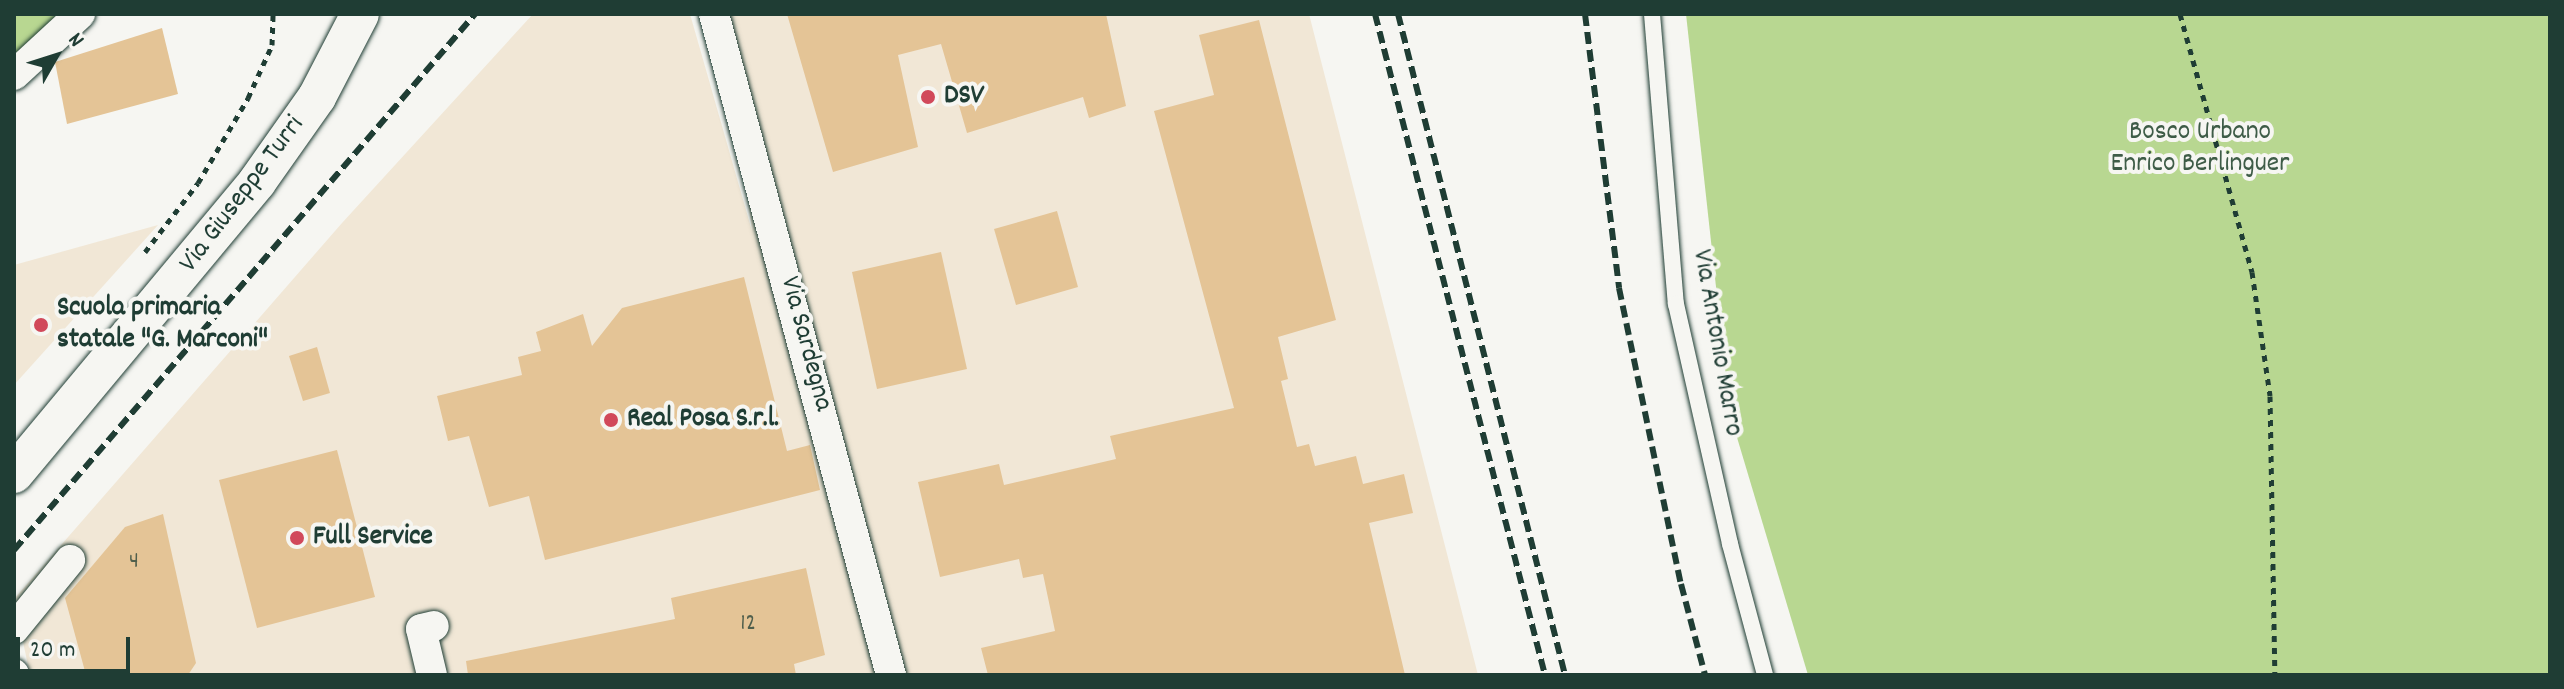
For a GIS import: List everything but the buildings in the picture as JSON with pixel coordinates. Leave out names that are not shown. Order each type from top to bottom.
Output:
[{"type":"street","points":[[14,75],[80,14]]},
{"type":"street","name":"Via Giuseppe Turri","points":[[14,474],[249,192],[317,97],[360,14]]},
{"type":"street","name":"Via Sardegna","points":[[714,14],[891,675]]},
{"type":"street","points":[[14,629],[70,560]]},
{"type":"street","points":[[432,675],[421,629],[434,626]]},
{"type":"lane","name":"Via Antonio Marro","points":[[1652,14],[1676,304],[1765,675]]},
{"type":"path","points":[[134,265],[198,183],[248,98],[272,45],[273,14]]},
{"type":"path","points":[[2180,14],[2252,272],[2270,396],[2275,675]]},
{"type":"shaded area","points":[[533,14],[690,14],[752,231],[725,14],[1309,14],[1478,675],[30,675],[14,599],[342,223]]},
{"type":"shaded area","name":"Scuola primaria statale \"G. Marconi\"","points":[[158,225],[14,385],[14,265]]},
{"type":"green space","points":[[14,14],[61,14],[14,55]]},
{"type":"green space","name":"Bosco Urbano Enrico Berlinguer","points":[[1686,14],[2550,14],[2550,675],[1808,675],[1730,414]]},
{"type":"railway","points":[[14,550],[475,14]]},
{"type":"railway","points":[[1375,14],[1545,675]]},
{"type":"railway","points":[[1398,14],[1565,675]]},
{"type":"railway","points":[[1585,14],[1619,288],[1681,584],[1705,675]]},
{"type":"place","name":"DSV","points":[[928,97]]},
{"type":"place","name":"Scuola primaria statale \"G. Marconi\"","points":[[41,325]]},
{"type":"place","name":"Real Posa S.r.l.","points":[[611,420]]},
{"type":"place","name":"Full Service","points":[[297,538]]}]
